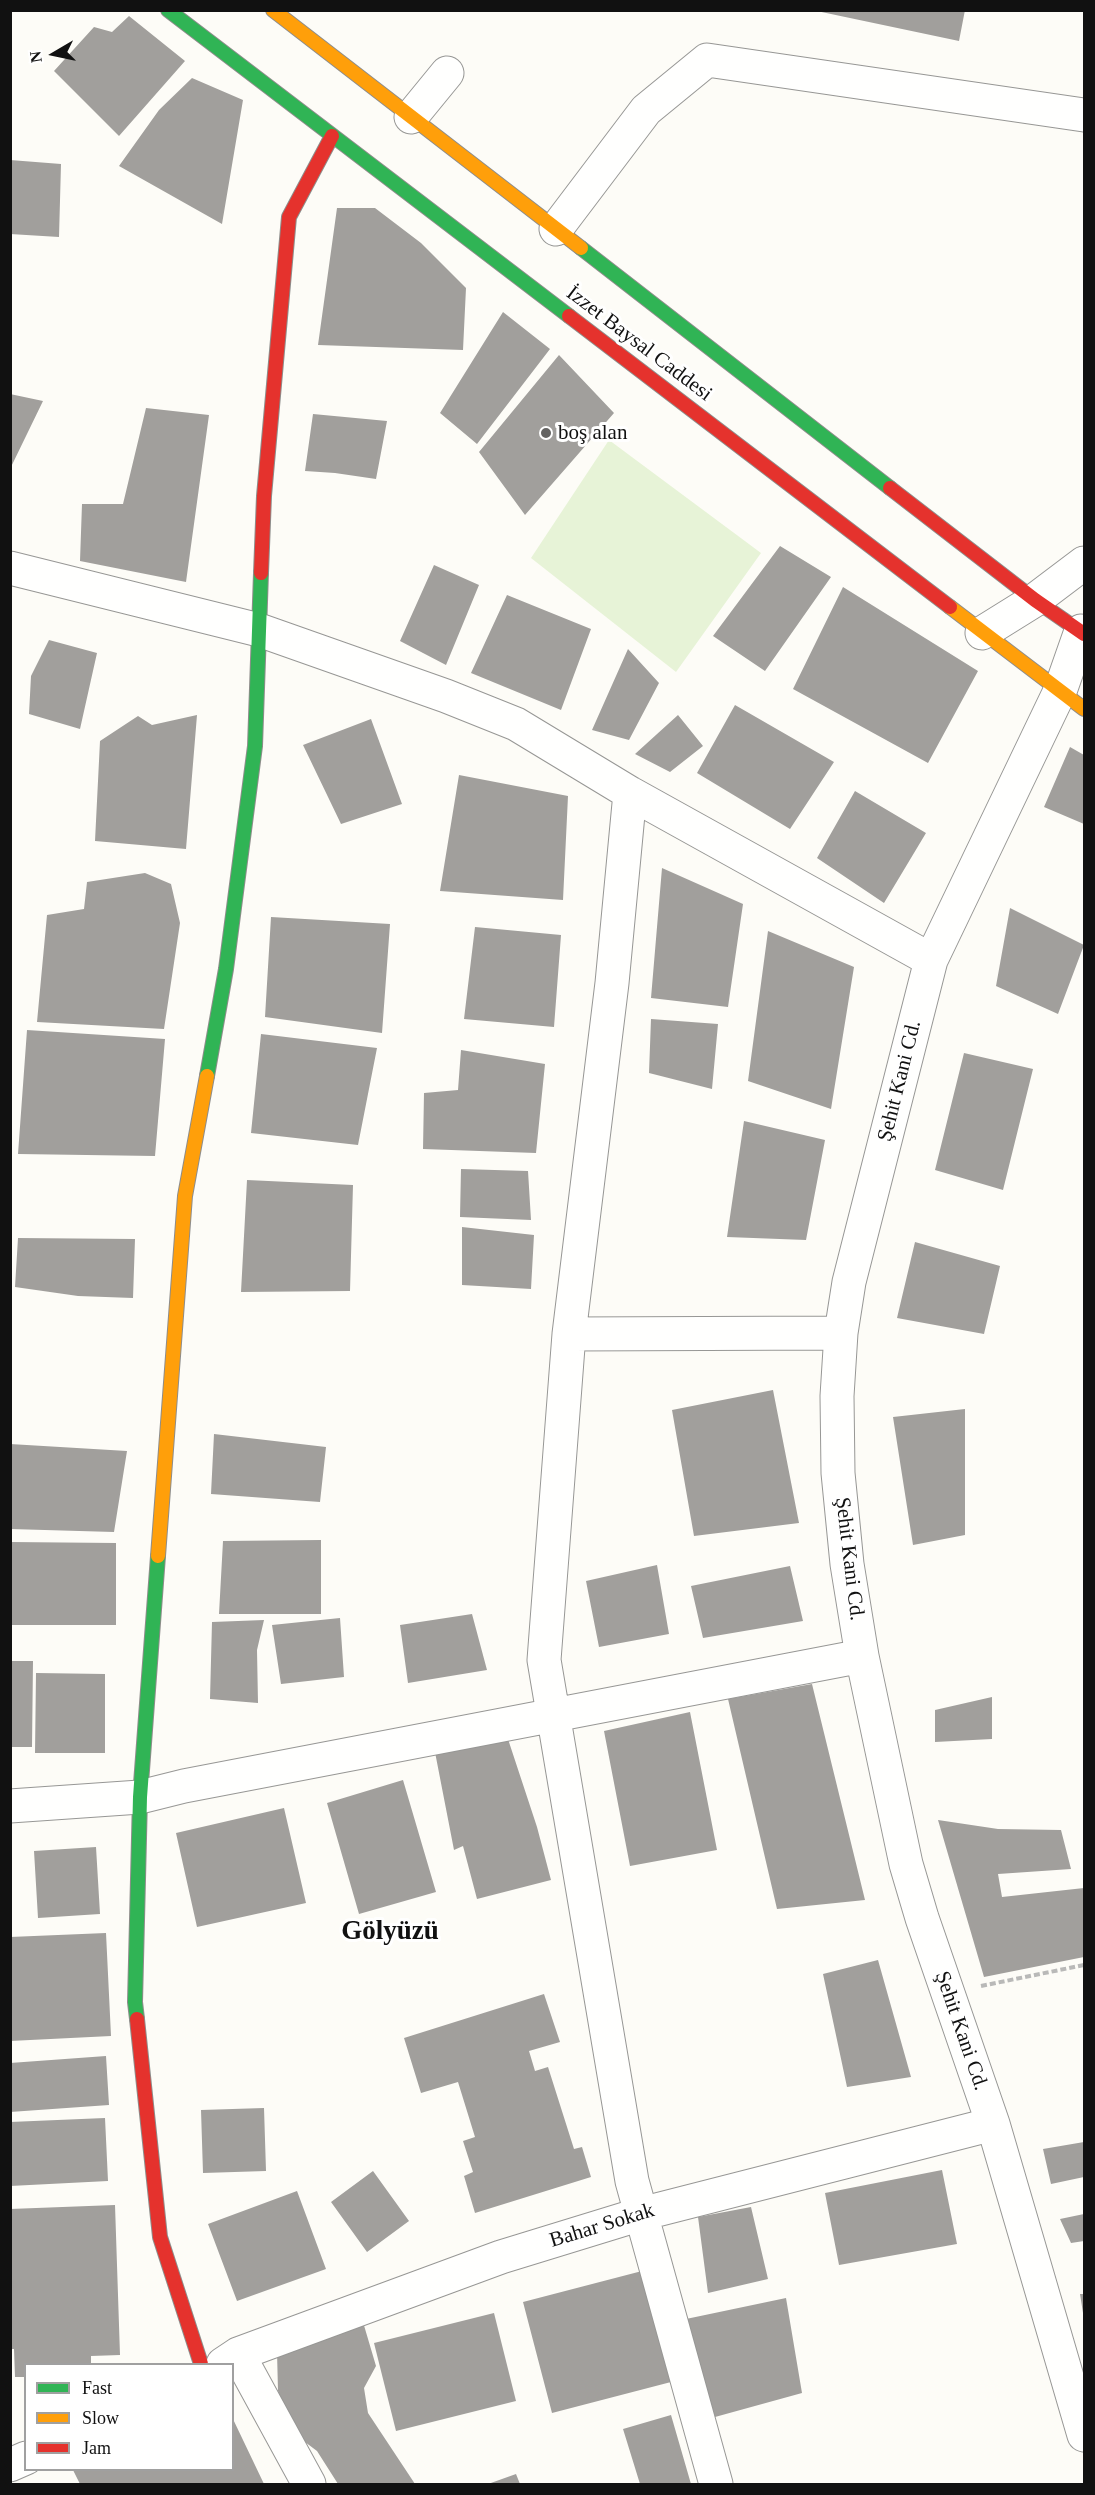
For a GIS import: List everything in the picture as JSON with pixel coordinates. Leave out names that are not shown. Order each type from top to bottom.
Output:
[{"type":"street","name":"İzzet Baysal Caddesi","points":[[168,10],[1072,700]]},
{"type":"street","name":"İzzet Baysal Caddesi","points":[[273,10],[1035,600],[1083,633]]},
{"type":"street","points":[[556,229],[646,110],[707,60],[1084,115]]},
{"type":"street","points":[[411,117],[447,73]]},
{"type":"street","points":[[201,2363],[160,2237],[135,2002],[140,1797],[185,1196],[226,969],[255,746],[264,496],[289,217],[332,136]]},
{"type":"street","points":[[982,633],[1035,600],[1084,563]]},
{"type":"street","points":[[10,568],[259,630],[446,696],[516,724],[630,793],[931,960]]},
{"type":"street","name":"Şehit Kani Cd.","points":[[1083,633],[1072,700],[931,960],[849,1282],[841,1333],[837,1396],[838,1473],[847,1564],[862,1656],[906,1864],[993,2124],[1084,2435]]},
{"type":"street","points":[[630,793],[612,983],[569,1334],[544,1660],[632,2181],[716,2484]]},
{"type":"street","points":[[569,1334],[841,1333]]},
{"type":"street","points":[[10,1806],[140,1797],[184,1786],[862,1656]]},
{"type":"street","name":"Bahar Sokak","points":[[230,2359],[493,2260],[640,2214],[993,2124]]},
{"type":"street","points":[[234,2365],[309,2484]]},
{"type":"street","points":[[10,2465],[24,2459]]},
{"type":"path","points":[[948,1993],[1084,1965]]},
{"type":"green space","points":[[609,440],[761,553],[676,672],[531,558]]},
{"type":"building","points":[[812,10],[965,10],[959,41]]},
{"type":"building","points":[[129,16],[185,61],[119,136],[54,71],[94,27],[112,32]]},
{"type":"building","points":[[192,78],[243,100],[222,224],[119,166],[159,110]]},
{"type":"building","points":[[10,160],[61,164],[59,237],[10,234]]},
{"type":"building","points":[[337,208],[375,208],[421,243],[466,288],[463,350],[318,345]]},
{"type":"building","points":[[503,312],[550,349],[477,444],[440,413]]},
{"type":"building","name":"boş alan","points":[[559,355],[614,413],[525,515],[479,452]]},
{"type":"building","points":[[10,394],[43,401],[10,469]]},
{"type":"building","points":[[146,408],[209,415],[186,582],[80,561],[82,504],[123,504]]},
{"type":"building","points":[[313,414],[387,421],[376,479],[305,471]]},
{"type":"building","points":[[780,546],[831,577],[765,671],[713,636]]},
{"type":"building","points":[[434,565],[479,585],[446,665],[400,641]]},
{"type":"building","points":[[843,587],[978,671],[928,763],[793,689]]},
{"type":"building","points":[[507,595],[591,629],[561,710],[471,673]]},
{"type":"building","points":[[49,640],[97,653],[80,729],[29,714],[31,676]]},
{"type":"building","points":[[628,649],[659,683],[629,740],[592,730]]},
{"type":"building","points":[[735,705],[834,762],[790,829],[697,773]]},
{"type":"building","points":[[197,715],[186,849],[95,841],[100,741],[138,716],[152,725]]},
{"type":"building","points":[[678,715],[703,746],[670,772],[635,754]]},
{"type":"building","points":[[371,719],[402,804],[341,824],[303,745]]},
{"type":"building","points":[[1070,747],[1084,755],[1084,824],[1044,807]]},
{"type":"building","points":[[459,775],[568,796],[563,900],[440,891]]},
{"type":"building","points":[[855,791],[926,833],[884,903],[817,858]]},
{"type":"building","points":[[662,868],[743,904],[728,1007],[651,998]]},
{"type":"building","points":[[145,873],[171,884],[180,923],[164,1029],[37,1022],[47,915],[84,909],[87,882]]},
{"type":"building","points":[[1010,908],[1084,945],[1058,1014],[996,986]]},
{"type":"building","points":[[271,917],[390,924],[382,1033],[265,1017]]},
{"type":"building","points":[[475,927],[561,935],[554,1027],[464,1019]]},
{"type":"building","points":[[768,931],[854,967],[831,1109],[748,1081]]},
{"type":"building","points":[[651,1019],[718,1024],[712,1089],[649,1073]]},
{"type":"building","points":[[27,1030],[165,1039],[155,1156],[18,1154]]},
{"type":"building","points":[[261,1034],[377,1048],[358,1145],[251,1133]]},
{"type":"building","points":[[461,1050],[545,1064],[536,1153],[423,1149],[424,1093],[458,1090]]},
{"type":"building","points":[[964,1053],[1033,1069],[1003,1190],[935,1170]]},
{"type":"building","points":[[744,1121],[825,1140],[806,1240],[727,1237]]},
{"type":"building","points":[[461,1169],[528,1171],[531,1220],[460,1217]]},
{"type":"building","points":[[247,1180],[353,1185],[350,1291],[241,1292]]},
{"type":"building","points":[[462,1227],[534,1235],[531,1289],[462,1285]]},
{"type":"building","points":[[18,1238],[135,1239],[133,1298],[78,1296],[15,1287]]},
{"type":"building","points":[[915,1242],[1000,1266],[984,1334],[897,1318]]},
{"type":"building","points":[[773,1390],[799,1523],[694,1536],[672,1410]]},
{"type":"building","points":[[965,1409],[965,1535],[913,1545],[893,1417]]},
{"type":"building","points":[[214,1434],[326,1447],[320,1502],[211,1494]]},
{"type":"building","points":[[10,1444],[127,1451],[114,1532],[10,1529]]},
{"type":"building","points":[[321,1540],[321,1614],[219,1614],[223,1541]]},
{"type":"building","points":[[10,1542],[116,1543],[116,1625],[10,1625]]},
{"type":"building","points":[[657,1565],[669,1634],[599,1647],[586,1581]]},
{"type":"building","points":[[790,1566],[803,1621],[703,1638],[691,1586]]},
{"type":"building","points":[[472,1614],[487,1670],[408,1683],[400,1625]]},
{"type":"building","points":[[340,1618],[344,1677],[281,1684],[272,1625]]},
{"type":"building","points":[[264,1620],[257,1650],[258,1703],[210,1699],[212,1622]]},
{"type":"building","points":[[10,1661],[33,1661],[32,1747],[10,1747]]},
{"type":"building","points":[[36,1673],[105,1674],[105,1753],[35,1753]]},
{"type":"building","points":[[812,1684],[865,1900],[777,1909],[728,1699]]},
{"type":"building","points":[[992,1697],[992,1739],[935,1742],[935,1710]]},
{"type":"building","points":[[690,1712],[717,1850],[630,1866],[604,1731]]},
{"type":"building","points":[[505,1730],[537,1827],[551,1880],[477,1899],[463,1846],[454,1850],[434,1747]]},
{"type":"building","points":[[403,1780],[436,1892],[359,1914],[327,1803]]},
{"type":"building","points":[[284,1808],[306,1903],[197,1927],[176,1833]]},
{"type":"building","points":[[938,1820],[998,1829],[1061,1830],[1071,1869],[998,1874],[1002,1897],[1084,1888],[1084,1957],[984,1977]]},
{"type":"building","points":[[96,1847],[100,1914],[38,1918],[34,1851]]},
{"type":"building","points":[[106,1933],[111,2036],[10,2041],[10,1937]]},
{"type":"building","points":[[878,1960],[911,2077],[847,2087],[823,1974]]},
{"type":"building","points":[[544,1994],[560,2042],[529,2051],[535,2071],[548,2067],[574,2149],[582,2147],[591,2177],[475,2213],[464,2176],[473,2172],[463,2141],[475,2137],[458,2082],[421,2093],[404,2038]]},
{"type":"building","points":[[106,2056],[109,2105],[10,2112],[10,2063]]},
{"type":"building","points":[[264,2108],[266,2171],[203,2173],[201,2110]]},
{"type":"building","points":[[105,2118],[108,2181],[10,2186],[10,2122]]},
{"type":"building","points":[[1084,2142],[1084,2177],[1051,2184],[1043,2149]]},
{"type":"building","points":[[942,2170],[957,2244],[839,2265],[825,2193]]},
{"type":"building","points":[[373,2171],[409,2221],[367,2252],[331,2202]]},
{"type":"building","points":[[297,2191],[326,2269],[237,2301],[208,2224]]},
{"type":"building","points":[[115,2205],[120,2355],[91,2356],[91,2363],[24,2363],[24,2377],[15,2377],[14,2349],[10,2349],[10,2209]]},
{"type":"building","points":[[751,2207],[768,2279],[708,2293],[698,2217]]},
{"type":"building","points":[[1084,2214],[1084,2241],[1071,2243],[1060,2219]]},
{"type":"building","points":[[642,2271],[671,2382],[552,2413],[523,2302]]},
{"type":"building","points":[[1080,2294],[1084,2294],[1084,2313],[1083,2313]]},
{"type":"building","points":[[786,2298],[802,2393],[715,2417],[686,2319]]},
{"type":"building","points":[[494,2313],[516,2401],[396,2431],[374,2343]]},
{"type":"building","points":[[363,2322],[376,2366],[364,2388],[368,2413],[415,2484],[338,2484],[317,2451],[297,2436],[278,2391],[277,2352]]},
{"type":"building","points":[[671,2415],[691,2484],[640,2484],[623,2429]]},
{"type":"building","points":[[234,2421],[264,2484],[80,2484],[74,2471],[234,2471]]},
{"type":"building","points":[[516,2474],[520,2484],[488,2484]]},
{"type":"traffic: fast","points":[[168,10],[569,316]]},
{"type":"traffic: fast","points":[[581,248],[890,488]]},
{"type":"traffic: fast","points":[[207,1076],[226,969],[255,746],[261,573]]},
{"type":"traffic: fast","points":[[137,2019],[135,2002],[140,1797],[158,1556]]},
{"type":"traffic: slow","points":[[273,10],[581,248]]},
{"type":"traffic: slow","points":[[950,607],[1084,709]]},
{"type":"traffic: slow","points":[[158,1556],[185,1196],[207,1076]]},
{"type":"traffic: jam","points":[[261,573],[264,496],[289,217],[332,136]]},
{"type":"traffic: jam","points":[[569,316],[950,607]]},
{"type":"traffic: jam","points":[[890,488],[1035,600],[1084,634]]},
{"type":"traffic: jam","points":[[137,2019],[160,2237],[201,2363]]},
{"type":"place","name":"boş alan","points":[[546,433]]},
{"type":"district","name":"Gölyüzü","points":[[390,1932]]}]
